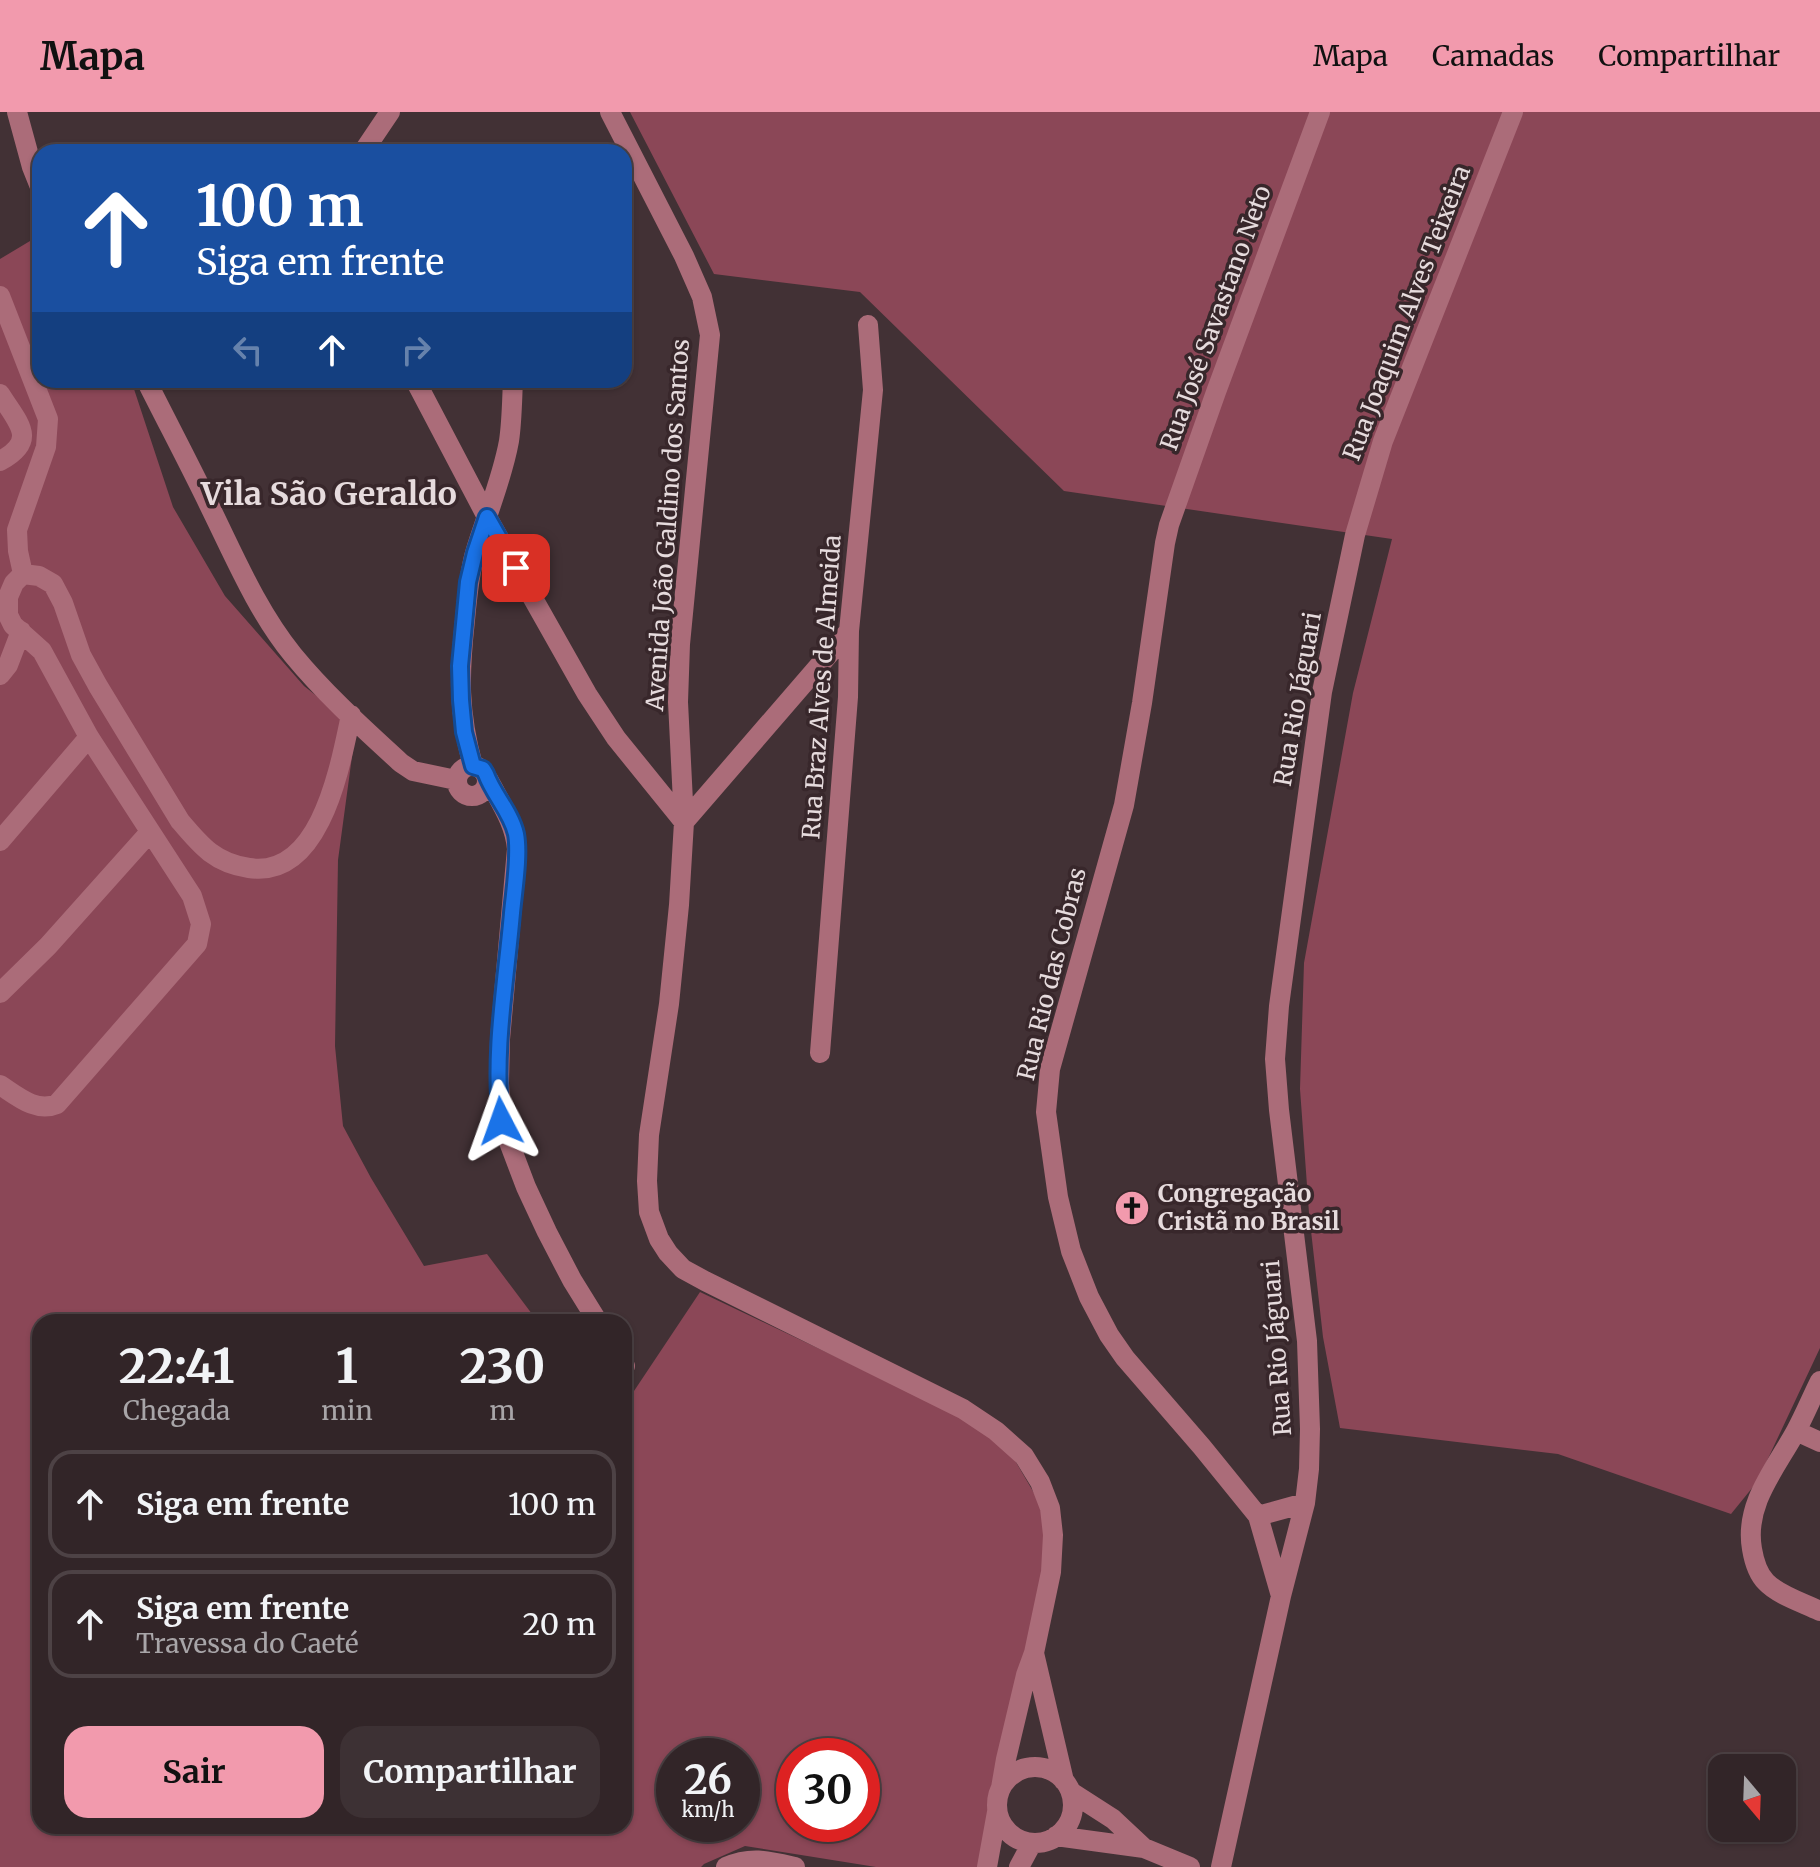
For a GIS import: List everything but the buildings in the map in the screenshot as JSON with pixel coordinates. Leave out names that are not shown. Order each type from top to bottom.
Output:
[{"type":"street","points":[[17,112],[32,167]]},
{"type":"street","points":[[368,144],[390,112]]},
{"type":"street","name":"Avenida João Galdino dos Santos","points":[[610,112],[626,144]]},
{"type":"street","name":"Rua José Savastano Neto","points":[[1165,543],[1206,419],[1320,112]]},
{"type":"street","name":"Rua Joaquim Alves Teixeira","points":[[1355,535],[1383,441],[1513,112]]},
{"type":"street","name":"Avenida João Galdino dos Santos","points":[[632,155],[702,297],[710,335],[680,644],[678,702],[684,822],[679,905],[669,1004],[649,1135],[649,1212],[659,1239],[683,1269],[963,1409],[996,1431],[1024,1456],[1040,1482],[1050,1508],[1053,1535],[1051,1572],[1001,1788]]},
{"type":"street","points":[[0,296],[32,378]]},
{"type":"street","name":"Rua Braz Alves de Almeida","points":[[820,1053],[848,697],[849,631],[873,390],[868,325]]},
{"type":"street","points":[[23,574],[17,530],[46,447],[48,419],[36,388]]},
{"type":"street","points":[[150,388],[249,588],[292,654],[401,763],[413,771],[456,780]]},
{"type":"street","points":[[419,388],[487,517],[587,694],[616,738],[684,822],[849,631]]},
{"type":"street","points":[[475,796],[486,789],[464,732],[460,666],[468,582],[509,439],[512,388]]},
{"type":"street","points":[[0,394],[23,436],[19,448],[0,461]]},
{"type":"street","name":"Rua Rio Jáguari","points":[[1221,1867],[1281,1596],[1305,1503],[1309,1469],[1307,1341],[1275,1059],[1279,1006],[1322,692],[1355,535]]},
{"type":"street","name":"Rua Rio das Cobras","points":[[1165,543],[1124,805],[1050,1069],[1046,1112],[1058,1197],[1071,1251],[1089,1297],[1125,1358],[1258,1516],[1281,1596]]},
{"type":"street","points":[[0,1085],[31,1104],[47,1107],[57,1104],[197,944],[201,924],[197,907],[89,737],[42,651],[13,625],[7,607],[8,597],[14,583],[23,574]]},
{"type":"street","points":[[23,574],[39,576],[53,584],[81,655],[98,686],[180,821],[212,856],[236,866],[259,870],[289,861],[302,850],[329,799],[351,715]]},
{"type":"street","points":[[3,664],[21,631]]},
{"type":"street","points":[[0,841],[89,737]]},
{"type":"street","points":[[508,816],[475,796],[461,792],[456,780],[460,771],[468,766],[480,772],[508,816],[516,834],[500,1039],[501,1121],[547,1232],[593,1314]]},
{"type":"street","points":[[0,993],[48,946],[150,832]]},
{"type":"street","points":[[1820,1381],[1755,1506],[1749,1534],[1754,1559],[1766,1582],[1820,1611]]},
{"type":"street","points":[[1796,1431],[1820,1442]]},
{"type":"street","points":[[1258,1516],[1305,1503]]},
{"type":"street","points":[[997,1812],[1009,1833],[1032,1843],[1045,1842],[1056,1836],[1066,1828],[1071,1817],[1073,1804],[1034,1653]]},
{"type":"street","points":[[987,1867],[1001,1788],[1008,1778],[1031,1767],[1055,1772],[1144,1848]]},
{"type":"street","points":[[1056,1836],[1144,1848],[1190,1867]]},
{"type":"street","points":[[1019,1867],[1032,1843]]},
{"type":"street","points":[[726,1867],[741,1861],[763,1860],[795,1867]]},
{"type":"shaded area","points":[[630,112],[1820,112],[1820,1348],[1757,1482],[1731,1514],[1558,1454],[1340,1428],[1323,1337],[1309,1213],[1300,1089],[1304,963],[1353,693],[1392,539],[1064,491],[860,292],[714,274]]},
{"type":"shaded area","points":[[32,240],[32,388],[134,388],[173,507],[225,596],[304,686],[356,727],[338,860],[335,1046],[343,1126],[424,1266],[487,1254],[532,1314],[32,1314],[32,1834],[632,1834],[632,1394],[700,1292],[971,1421],[1013,1457],[1051,1522],[1029,1649],[978,1867],[876,1867],[745,1846],[701,1867],[0,1867],[0,259]]},
{"type":"place","name":"Congregação Cristã no Brasil","points":[[1132,1208]]},
{"type":"district","name":"Vila São Geraldo","points":[[329,494]]},
{"type":"route","points":[[501,1121],[500,1039],[516,834],[483,769],[473,766],[464,732],[460,683],[468,582],[487,517],[516,568]]}]
